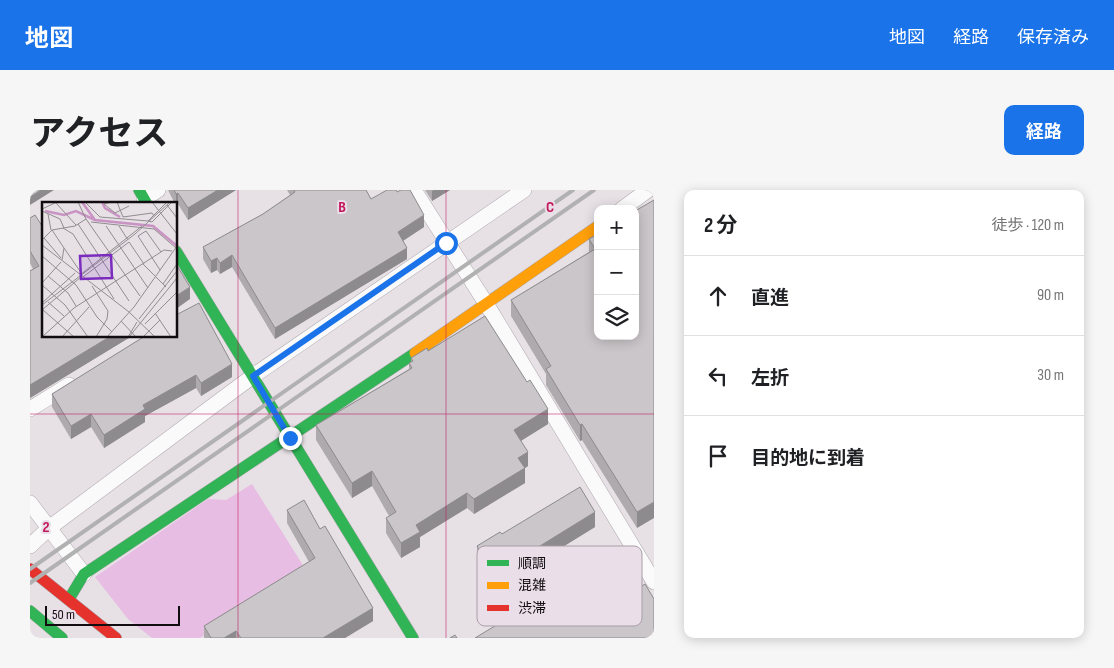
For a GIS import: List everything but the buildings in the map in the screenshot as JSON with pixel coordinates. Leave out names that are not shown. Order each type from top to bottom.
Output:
[{"type":"street","points":[[143,198],[158,190]]},
{"type":"street","points":[[414,190],[487,305],[632,546]]},
{"type":"street","points":[[30,546],[49,528],[253,376],[524,190]]},
{"type":"street","points":[[627,205],[648,190]]},
{"type":"street","points":[[69,600],[84,574],[487,305],[594,229]]},
{"type":"street","points":[[178,253],[414,638]]},
{"type":"street","points":[[192,309],[207,300]]},
{"type":"street","points":[[30,409],[80,378]]},
{"type":"street","points":[[30,503],[84,574]]},
{"type":"street","points":[[642,562],[654,582]]},
{"type":"street","points":[[30,569],[116,638]]},
{"type":"street","points":[[30,611],[62,638]]},
{"type":"shaded area","points":[[252,484],[306,570],[200,638],[152,638],[128,619],[95,577],[208,499],[226,500]]},
{"type":"railway","points":[[30,569],[573,190]]},
{"type":"railway","points":[[30,583],[594,190]]},
{"type":"traffic: fast","points":[[139,190],[146,202]]},
{"type":"traffic: fast","points":[[178,254],[413,638]]},
{"type":"traffic: fast","points":[[69,599],[84,574],[415,353]]},
{"type":"traffic: fast","points":[[30,611],[62,638]]},
{"type":"traffic: slow","points":[[415,353],[594,229]]},
{"type":"traffic: jam","points":[[30,569],[116,638]]},
{"type":"route","points":[[290,438],[253,376],[446,243]]}]
